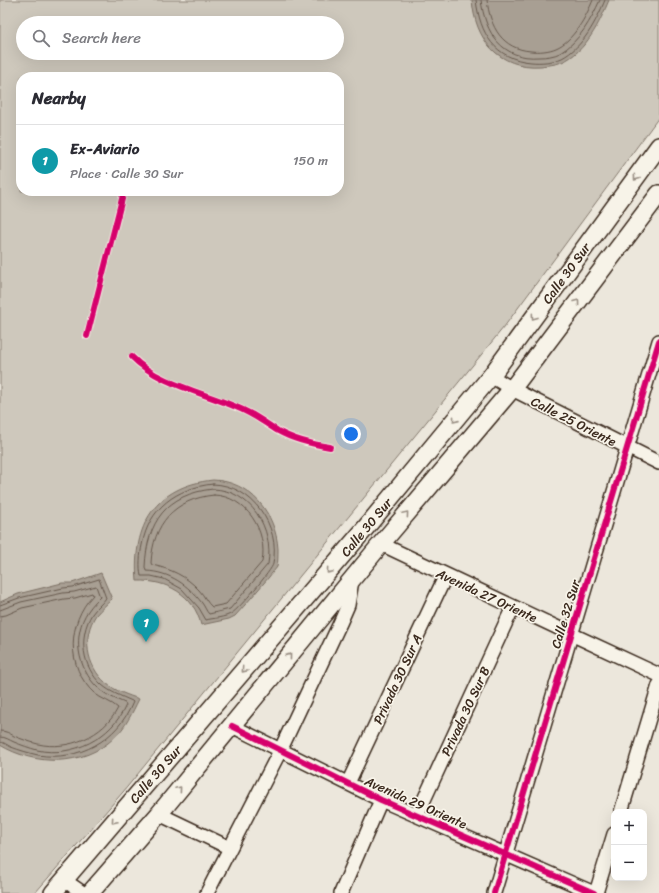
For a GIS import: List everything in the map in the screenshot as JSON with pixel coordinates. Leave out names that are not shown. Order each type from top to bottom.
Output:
[{"type":"main road","name":"Calle 30 Sur","points":[[53,893],[359,536],[491,376],[659,146]]},
{"type":"main road","name":"Calle 30 Sur","points":[[90,893],[159,814],[352,578],[512,389],[659,194]]},
{"type":"street","name":"Calle 32 Sur","points":[[494,893],[626,447],[659,341]]},
{"type":"street","name":"Calle 25 Oriente","points":[[491,376],[512,389],[659,463]]},
{"type":"street","name":"Avenida 27 Oriente","points":[[381,544],[659,675]]},
{"type":"street","name":"Privada 30 Sur A","points":[[348,783],[446,575]]},
{"type":"street","name":"Calle 30 Sur","points":[[207,893],[280,750],[348,605],[352,578]]},
{"type":"street","name":"Privada 30 Sur B","points":[[417,815],[513,607]]},
{"type":"street","points":[[622,809],[659,685]]},
{"type":"street","name":"Avenida 29 Oriente","points":[[232,726],[381,800],[595,893]]},
{"type":"street","points":[[341,893],[381,800]]},
{"type":"street","points":[[159,814],[230,848]]},
{"type":"street","points":[[595,893],[611,843]]},
{"type":"street","points":[[64,880],[82,893]]},
{"type":"shaded area","points":[[0,0],[659,0],[659,117],[504,327],[123,792],[35,893],[0,893]]},
{"type":"water","points":[[472,0],[609,0],[597,27],[591,36],[571,57],[554,64],[526,66],[501,57],[492,49],[484,39],[478,27]]},
{"type":"water","points":[[213,480],[238,486],[259,501],[272,523],[276,536],[278,563],[277,567],[235,616],[229,619],[201,625],[192,605],[177,591],[158,583],[137,581],[136,561],[144,526],[151,512],[162,500],[176,491],[193,484]]},
{"type":"water","points":[[101,573],[112,599],[96,615],[92,623],[89,632],[88,650],[90,660],[94,668],[106,683],[117,691],[139,699],[128,720],[118,734],[102,747],[88,754],[74,758],[43,760],[28,757],[0,745],[0,602],[18,594],[62,583],[72,583]]},
{"type":"cycle path","points":[[87,336],[123,196]]},
{"type":"cycle path","points":[[494,893],[659,341]]},
{"type":"cycle path","points":[[132,357],[157,376],[235,406],[290,437],[330,447]]},
{"type":"cycle path","points":[[232,726],[381,800],[594,893]]},
{"type":"place","name":"Ex-Aviario","points":[[146,642]]}]
